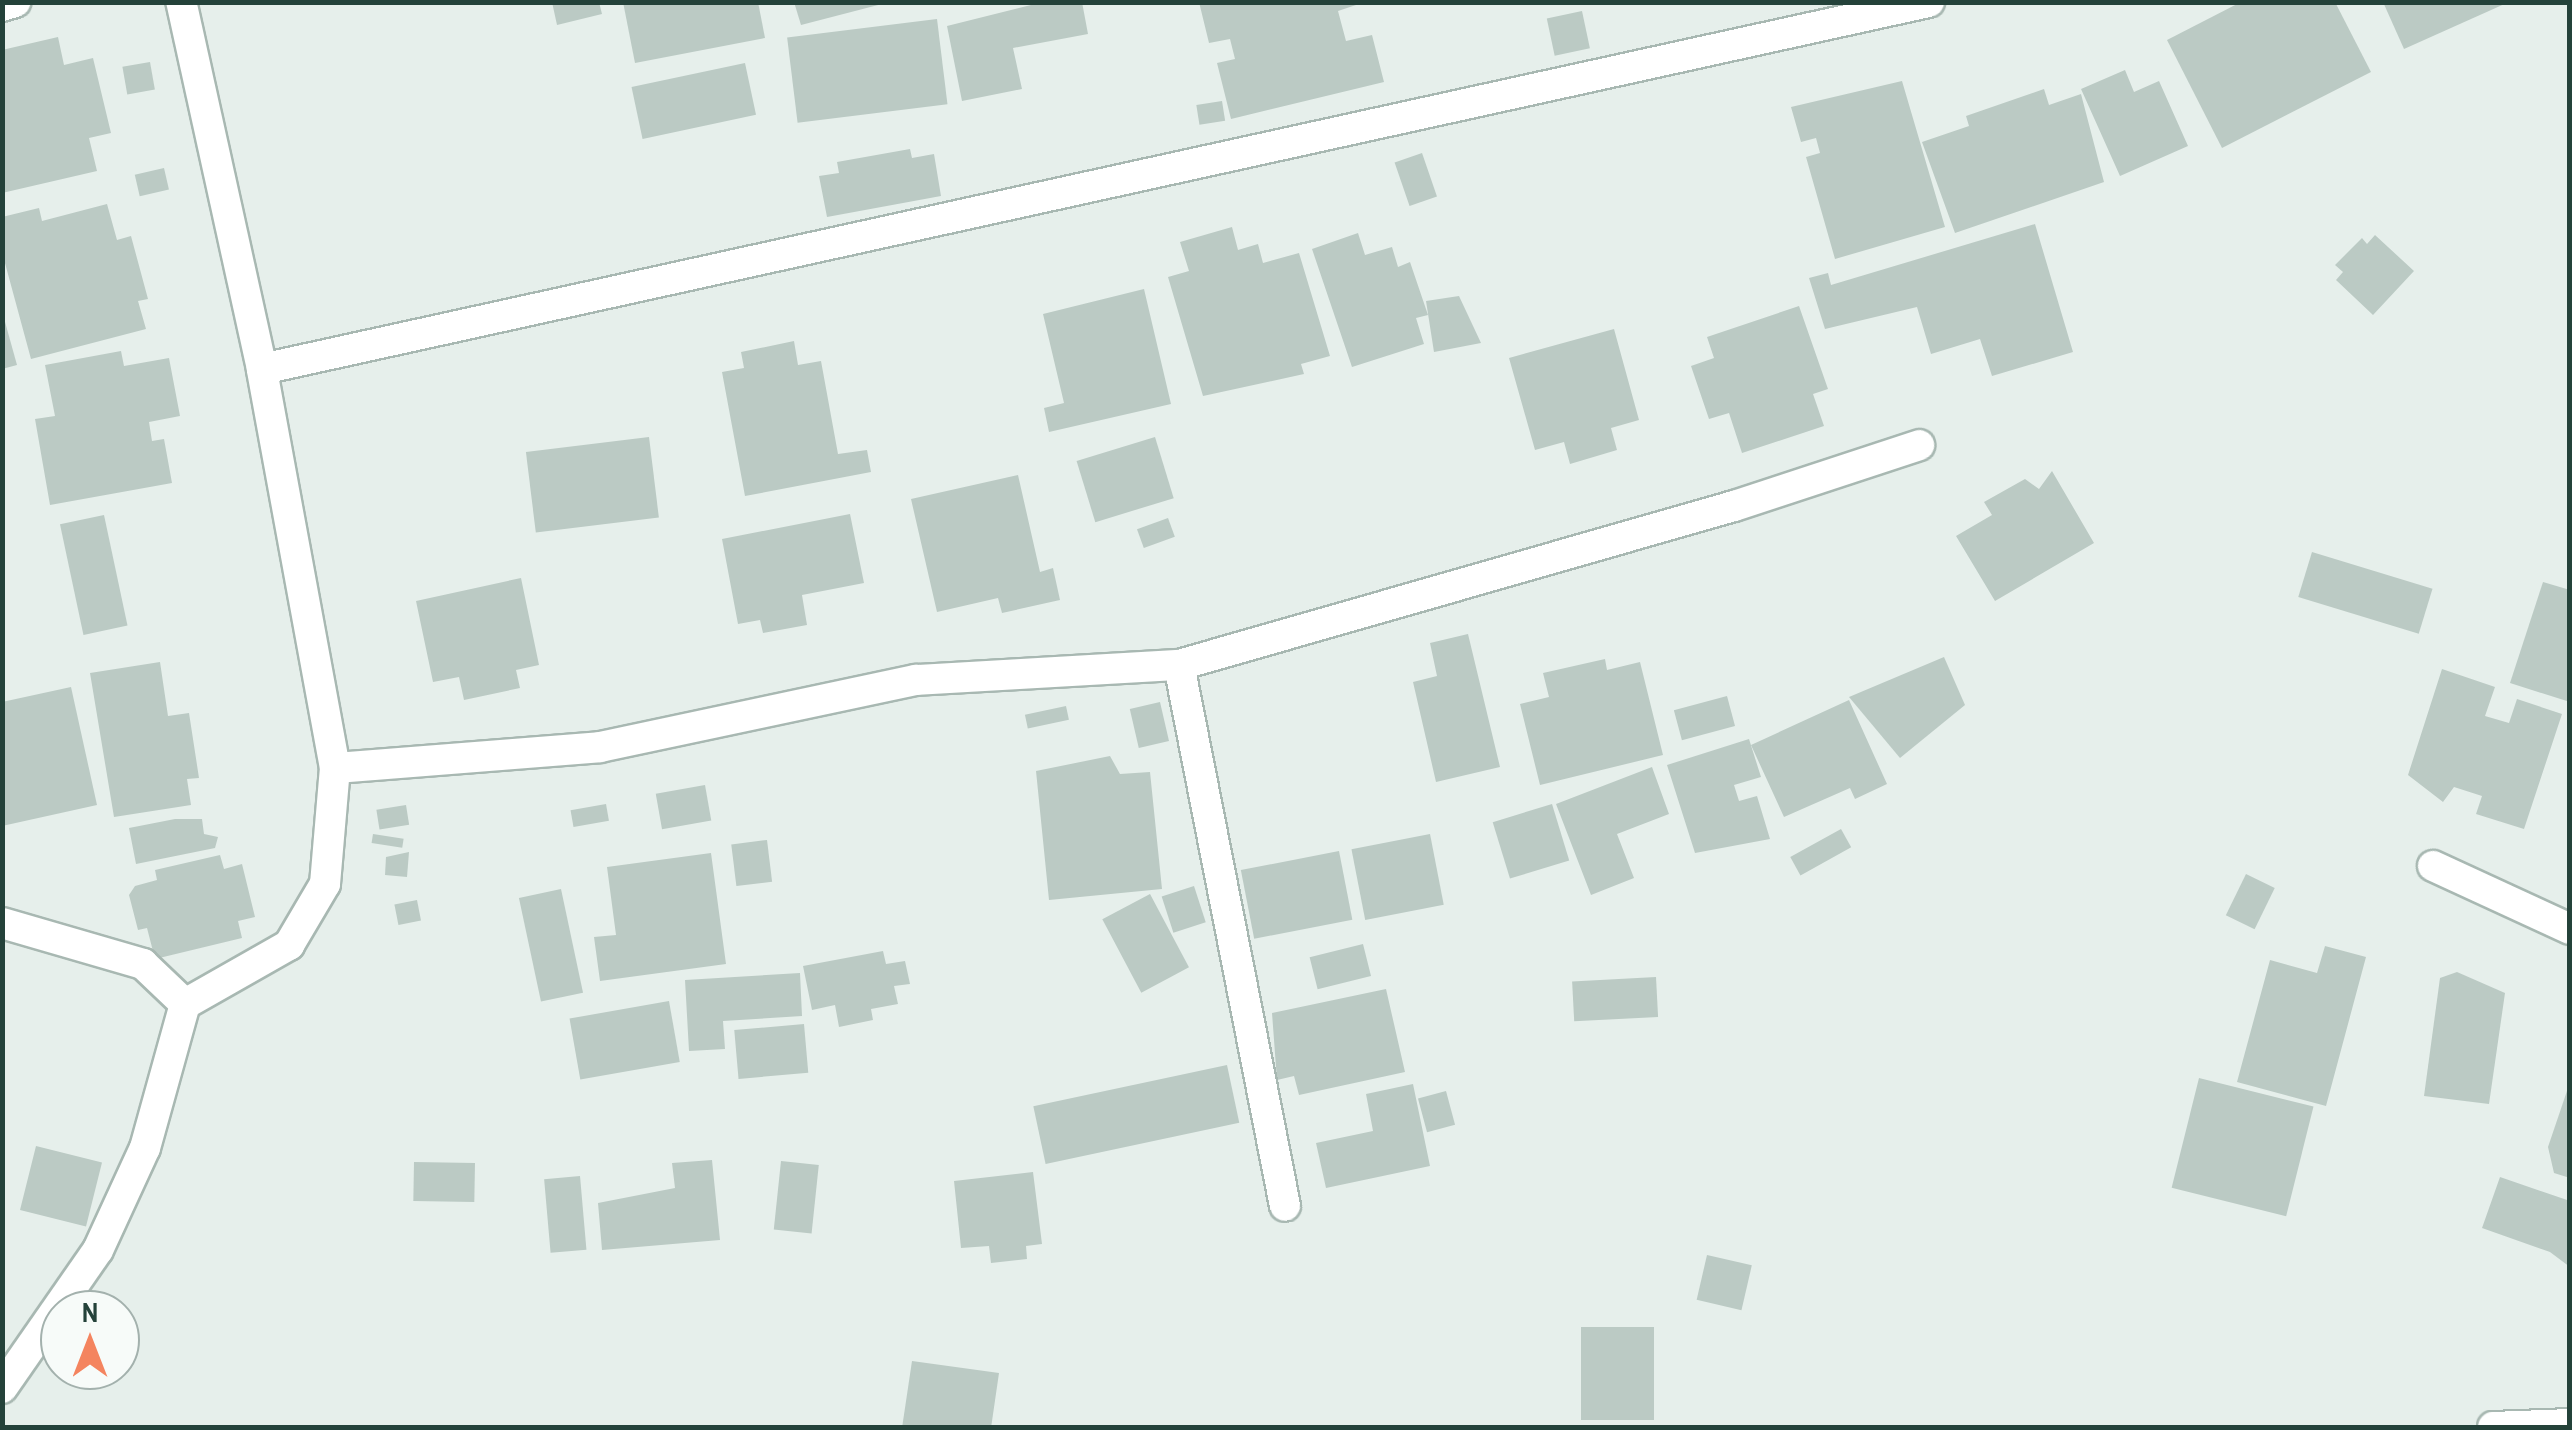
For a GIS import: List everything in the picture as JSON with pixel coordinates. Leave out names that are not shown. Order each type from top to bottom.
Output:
[{"type":"street","points":[[2,6],[16,2]]},
{"type":"street","points":[[2,1388],[98,1250],[145,1148],[185,1004],[290,945],[312,917],[325,884],[335,768],[262,369],[181,2]]},
{"type":"street","points":[[262,369],[1928,2]]},
{"type":"street","points":[[335,768],[500,749],[600,747],[916,680],[1179,664],[1734,506],[1919,445]]},
{"type":"street","points":[[1179,664],[1285,1206]]},
{"type":"street","points":[[2434,866],[2570,929]]},
{"type":"street","points":[[2,923],[143,964],[185,1004]]},
{"type":"street","points":[[2493,1427],[2570,1424]]},
{"type":"building","points":[[552,2],[599,2],[602,14],[557,25]]},
{"type":"building","points":[[623,2],[758,2],[765,38],[635,63]]},
{"type":"building","points":[[794,2],[882,2],[882,4],[801,25]]},
{"type":"building","points":[[1043,2],[1082,2],[1088,34],[1013,48],[1022,89],[962,101],[947,26]]},
{"type":"building","points":[[1199,2],[1365,2],[1338,11],[1346,41],[1372,35],[1384,82],[1231,119],[1217,63],[1235,59],[1230,39],[1209,43]]},
{"type":"building","points":[[2241,2],[2335,2],[2371,72],[2222,148],[2167,40]]},
{"type":"building","points":[[2383,2],[2509,2],[2404,49]]},
{"type":"building","points":[[1582,11],[1590,48],[1555,56],[1547,18]]},
{"type":"building","points":[[937,19],[947,104],[798,123],[787,37]]},
{"type":"building","points":[[58,37],[64,65],[93,58],[111,133],[89,138],[97,171],[2,193],[2,50]]},
{"type":"building","points":[[150,62],[155,90],[127,94],[122,67]]},
{"type":"building","points":[[745,63],[756,115],[643,139],[632,87]]},
{"type":"building","points":[[2125,70],[2134,92],[2159,81],[2188,146],[2120,176],[2081,89]]},
{"type":"building","points":[[1902,81],[1945,227],[1835,259],[1806,157],[1820,153],[1816,138],[1801,142],[1791,107]]},
{"type":"building","points":[[2044,89],[2049,105],[2081,94],[2104,182],[1955,233],[1922,142],[1969,126],[1966,116]]},
{"type":"building","points":[[1222,101],[1225,121],[1199,125],[1196,105]]},
{"type":"building","points":[[910,149],[912,158],[934,154],[941,196],[827,217],[819,176],[839,173],[837,162]]},
{"type":"building","points":[[1422,153],[1437,196],[1410,206],[1395,162]]},
{"type":"building","points":[[164,168],[169,189],[140,196],[135,175]]},
{"type":"building","points":[[107,204],[117,240],[131,236],[148,299],[138,301],[146,329],[31,359],[2,252],[2,217],[39,208],[42,221]]},
{"type":"building","points":[[2035,224],[2073,352],[1992,376],[1980,339],[1931,354],[1917,307],[1825,329],[1809,278],[1828,273],[1831,285]]},
{"type":"building","points":[[1232,227],[1238,250],[1258,244],[1263,263],[1299,253],[1330,356],[1301,364],[1304,374],[1203,396],[1168,277],[1189,271],[1180,242]]},
{"type":"building","points":[[1358,233],[1365,255],[1392,247],[1398,267],[1410,262],[1428,315],[1416,318],[1424,344],[1352,367],[1312,249]]},
{"type":"building","points":[[2375,235],[2414,271],[2373,315],[2336,280],[2343,272],[2335,265],[2362,238],[2367,244]]},
{"type":"building","points":[[1144,289],[1171,404],[1049,432],[1044,408],[1064,403],[1043,314]]},
{"type":"building","points":[[1459,296],[1481,343],[1434,352],[1426,301]]},
{"type":"building","points":[[1799,306],[1828,389],[1813,394],[1824,426],[1742,453],[1729,413],[1709,419],[1691,366],[1714,358],[1707,337]]},
{"type":"building","points":[[2,311],[17,365],[2,369]]},
{"type":"building","points":[[1614,329],[1639,420],[1611,428],[1617,450],[1570,464],[1564,442],[1535,450],[1509,358]]},
{"type":"building","points":[[794,341],[798,365],[821,361],[838,454],[867,450],[871,472],[745,496],[722,372],[744,368],[741,352]]},
{"type":"building","points":[[121,351],[124,366],[169,358],[180,416],[149,422],[152,441],[164,439],[172,483],[50,505],[35,419],[55,416],[45,365]]},
{"type":"building","points":[[649,437],[659,517],[536,533],[526,452]]},
{"type":"building","points":[[1155,437],[1174,498],[1095,522],[1077,461]]},
{"type":"building","points":[[2052,471],[2094,543],[1995,601],[1956,536],[1992,515],[1984,502],[2025,479],[2039,489]]},
{"type":"building","points":[[1018,475],[1040,572],[1053,568],[1060,600],[1002,613],[998,598],[937,612],[911,499]]},
{"type":"building","points":[[850,514],[864,583],[802,595],[807,625],[763,633],[760,620],[738,624],[722,539]]},
{"type":"building","points":[[104,515],[127,626],[83,635],[60,524]]},
{"type":"building","points":[[1168,518],[1175,537],[1144,548],[1137,529]]},
{"type":"building","points":[[2312,552],[2432,589],[2419,634],[2298,597]]},
{"type":"building","points":[[521,578],[539,665],[516,670],[520,688],[464,700],[459,677],[433,682],[416,601]]},
{"type":"building","points":[[2543,582],[2570,590],[2570,702],[2510,683]]},
{"type":"building","points":[[1468,634],[1500,767],[1436,782],[1413,682],[1437,676],[1430,643]]},
{"type":"building","points":[[1944,657],[1965,705],[1900,758],[1849,697]]},
{"type":"building","points":[[1605,659],[1607,670],[1640,662],[1663,755],[1540,785],[1520,704],[1549,697],[1543,673]]},
{"type":"building","points":[[160,662],[168,716],[189,713],[199,778],[187,779],[191,805],[114,817],[90,673]]},
{"type":"building","points":[[2442,669],[2495,687],[2485,716],[2509,723],[2517,699],[2562,714],[2524,829],[2476,814],[2482,796],[2454,787],[2443,802],[2408,775]]},
{"type":"building","points":[[71,687],[97,805],[2,826],[2,702]]},
{"type":"building","points":[[1727,696],[1735,726],[1682,740],[1674,710]]},
{"type":"building","points":[[1849,700],[1887,784],[1855,799],[1850,788],[1784,817],[1751,745]]},
{"type":"building","points":[[1160,702],[1169,741],[1139,748],[1130,709]]},
{"type":"building","points":[[1066,706],[1069,720],[1028,728],[1025,715]]},
{"type":"building","points":[[1749,739],[1761,777],[1734,785],[1739,801],[1757,796],[1770,839],[1695,853],[1667,765]]},
{"type":"building","points":[[1110,756],[1120,774],[1150,772],[1162,889],[1049,900],[1036,771]]},
{"type":"building","points":[[1652,767],[1669,814],[1617,834],[1634,878],[1591,895],[1556,804]]},
{"type":"building","points":[[705,785],[711,820],[662,829],[656,794]]},
{"type":"building","points":[[606,804],[609,821],[573,827],[571,810]]},
{"type":"building","points":[[1552,804],[1569,860],[1510,879],[1493,822]]},
{"type":"building","points":[[406,805],[409,825],[379,829],[376,810]]},
{"type":"building","points":[[175,819],[202,819],[204,834],[218,837],[215,848],[136,864],[129,828]]},
{"type":"building","points":[[1841,829],[1851,847],[1800,875],[1790,857]]},
{"type":"building","points":[[373,834],[404,839],[402,848],[372,843]]},
{"type":"building","points":[[1430,834],[1444,905],[1365,920],[1351,849]]},
{"type":"building","points":[[767,840],[772,882],[736,886],[731,844]]},
{"type":"building","points":[[1339,851],[1352,920],[1254,939],[1241,870]]},
{"type":"building","points":[[409,852],[407,877],[385,875],[386,857]]},
{"type":"building","points":[[711,853],[726,964],[600,981],[594,937],[616,935],[607,867]]},
{"type":"building","points":[[220,855],[224,869],[242,864],[255,917],[238,921],[242,938],[155,959],[147,928],[138,930],[129,895],[135,886],[157,880],[155,870]]},
{"type":"building","points":[[2246,874],[2275,888],[2255,929],[2226,915]]},
{"type":"building","points":[[1194,886],[1206,922],[1173,933],[1162,897]]},
{"type":"building","points":[[561,889],[583,993],[541,1002],[519,898]]},
{"type":"building","points":[[1150,894],[1189,967],[1141,993],[1102,919]]},
{"type":"building","points":[[417,900],[421,921],[398,925],[394,904]]},
{"type":"building","points":[[1363,944],[1371,976],[1318,989],[1310,957]]},
{"type":"building","points":[[2325,946],[2366,957],[2326,1106],[2237,1082],[2270,960],[2317,973]]},
{"type":"building","points":[[883,951],[886,964],[905,961],[910,984],[894,986],[898,1004],[871,1009],[873,1020],[839,1027],[835,1005],[812,1010],[803,966]]},
{"type":"building","points":[[2457,972],[2505,993],[2489,1104],[2424,1096],[2440,978]]},
{"type":"building","points":[[800,973],[802,1016],[723,1021],[725,1049],[689,1051],[685,980]]},
{"type":"building","points":[[1656,977],[1658,1017],[1574,1021],[1572,981]]},
{"type":"building","points":[[1386,989],[1405,1072],[1299,1095],[1294,1076],[1277,1080],[1272,1013]]},
{"type":"building","points":[[669,1001],[680,1062],[580,1080],[570,1019]]},
{"type":"building","points":[[804,1024],[808,1073],[739,1079],[734,1030]]},
{"type":"building","points":[[1227,1065],[1239,1123],[1046,1164],[1033,1106]]},
{"type":"building","points":[[2199,1078],[2313,1107],[2286,1216],[2172,1188]]},
{"type":"building","points":[[1413,1084],[1430,1166],[1326,1188],[1316,1143],[1373,1131],[1366,1094]]},
{"type":"building","points":[[2569,1085],[2570,1178],[2554,1173],[2548,1147]]},
{"type":"building","points":[[1446,1091],[1455,1125],[1427,1132],[1418,1099]]},
{"type":"building","points":[[36,1146],[102,1162],[86,1226],[20,1210]]},
{"type":"building","points":[[712,1160],[720,1240],[602,1250],[598,1203],[675,1188],[672,1163]]},
{"type":"building","points":[[781,1161],[819,1165],[812,1234],[774,1230]]},
{"type":"building","points":[[414,1162],[475,1163],[474,1202],[413,1201]]},
{"type":"building","points":[[1033,1172],[1042,1244],[1026,1246],[1027,1259],[991,1263],[989,1246],[961,1248],[954,1181]]},
{"type":"building","points":[[580,1176],[586,1250],[551,1253],[544,1179]]},
{"type":"building","points":[[2500,1177],[2570,1201],[2570,1267],[2550,1252],[2482,1228]]},
{"type":"building","points":[[1707,1255],[1752,1265],[1741,1310],[1697,1300]]},
{"type":"building","points":[[1581,1327],[1654,1327],[1654,1420],[1581,1420]]},
{"type":"building","points":[[912,1361],[999,1373],[991,1428],[902,1428]]}]
